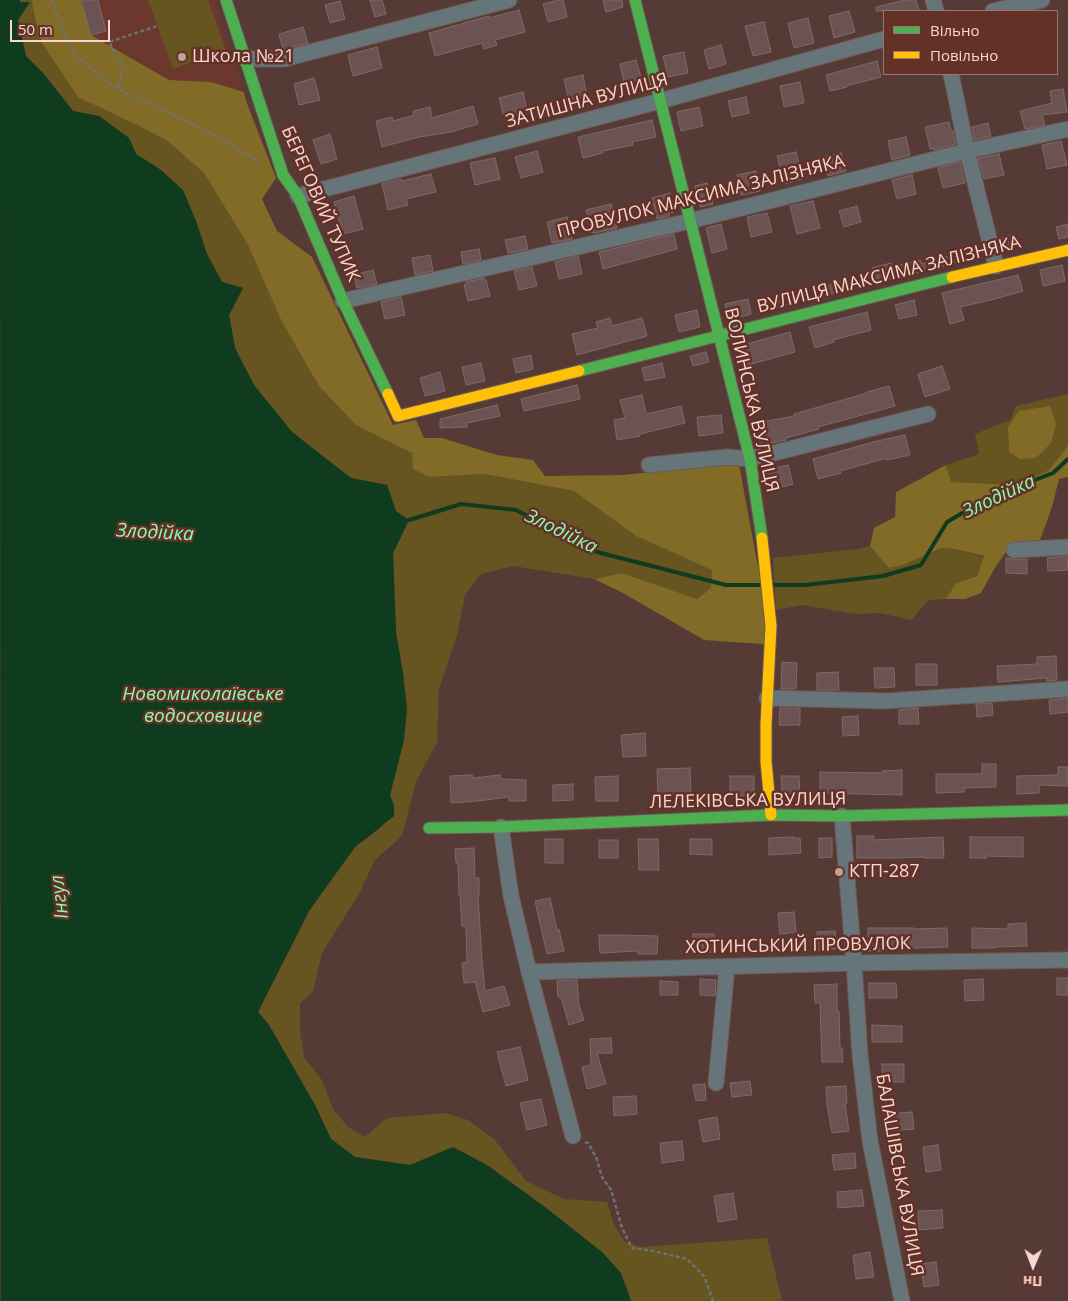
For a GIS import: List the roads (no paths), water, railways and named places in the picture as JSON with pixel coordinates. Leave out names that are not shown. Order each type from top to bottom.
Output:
[{"type":"street","name":"БЕРЕГОВИЙ ТУПИК","points":[[226,0],[283,175],[298,196],[344,301],[398,416]]},
{"type":"street","points":[[245,59],[284,59],[509,0]]},
{"type":"street","name":"ВОЛИНСЬКА ВУЛИЦЯ","points":[[635,0],[750,459],[766,574],[771,626],[766,760],[771,816]]},
{"type":"street","points":[[997,10],[1042,0]]},
{"type":"street","name":"ЗАТИШНА ВУЛИЦЯ","points":[[298,196],[660,101],[883,39]]},
{"type":"street","points":[[951,75],[967,151],[996,266]]},
{"type":"street","name":"ПРОВУЛОК МАКСИМА ЗАЛІЗНЯКА","points":[[344,301],[690,221],[967,151],[1068,129]]},
{"type":"street","name":"ВУЛИЦЯ МАКСИМА ЗАЛІЗНЯКА","points":[[398,416],[996,266],[1068,250]]},
{"type":"street","points":[[650,465],[728,457],[750,459],[928,414]]},
{"type":"street","points":[[1014,550],[1068,547]]},
{"type":"street","points":[[767,698],[886,701],[1068,689]]},
{"type":"street","name":"ЛЕЛЕКІВСЬКА ВУЛИЦЯ","points":[[429,828],[501,827],[771,816],[1068,810]]},
{"type":"street","name":"БАЛАШІВСЬКА ВУЛИЦЯ","points":[[842,816],[860,1055],[870,1141],[902,1301]]},
{"type":"street","points":[[501,827],[511,896],[529,972],[573,1136]]},
{"type":"street","name":"ХОТИНСЬКИЙ ПРОВУЛОК","points":[[529,972],[854,963],[1068,960]]},
{"type":"street","points":[[716,1083],[728,966]]},
{"type":"water","name":"Новомиколаївське водосховище","points":[[0,0],[30,2],[18,20],[26,56],[43,73],[73,111],[99,116],[129,138],[136,154],[161,170],[183,190],[207,254],[222,282],[243,288],[229,315],[235,348],[254,385],[292,432],[351,478],[387,485],[396,511],[409,520],[393,553],[396,633],[407,709],[404,740],[390,795],[394,806],[394,816],[355,847],[309,911],[258,1012],[269,1025],[315,1105],[331,1139],[355,1157],[410,1165],[453,1147],[487,1165],[602,1252],[621,1273],[631,1301],[1,1301]]},
{"type":"waterway","name":"Злодійка","points":[[774,585],[805,585],[883,576],[921,565],[947,522],[988,498],[1053,473],[1068,459]]},
{"type":"waterway","name":"Злодійка","points":[[406,521],[461,504],[516,510],[597,552],[726,585],[759,585]]},
{"type":"place","name":"Школа №21","points":[[182,57]]},
{"type":"place","name":"КТП-287","points":[[839,872]]},
{"type":"water label","name":"Інгул","points":[[60,897]]}]
